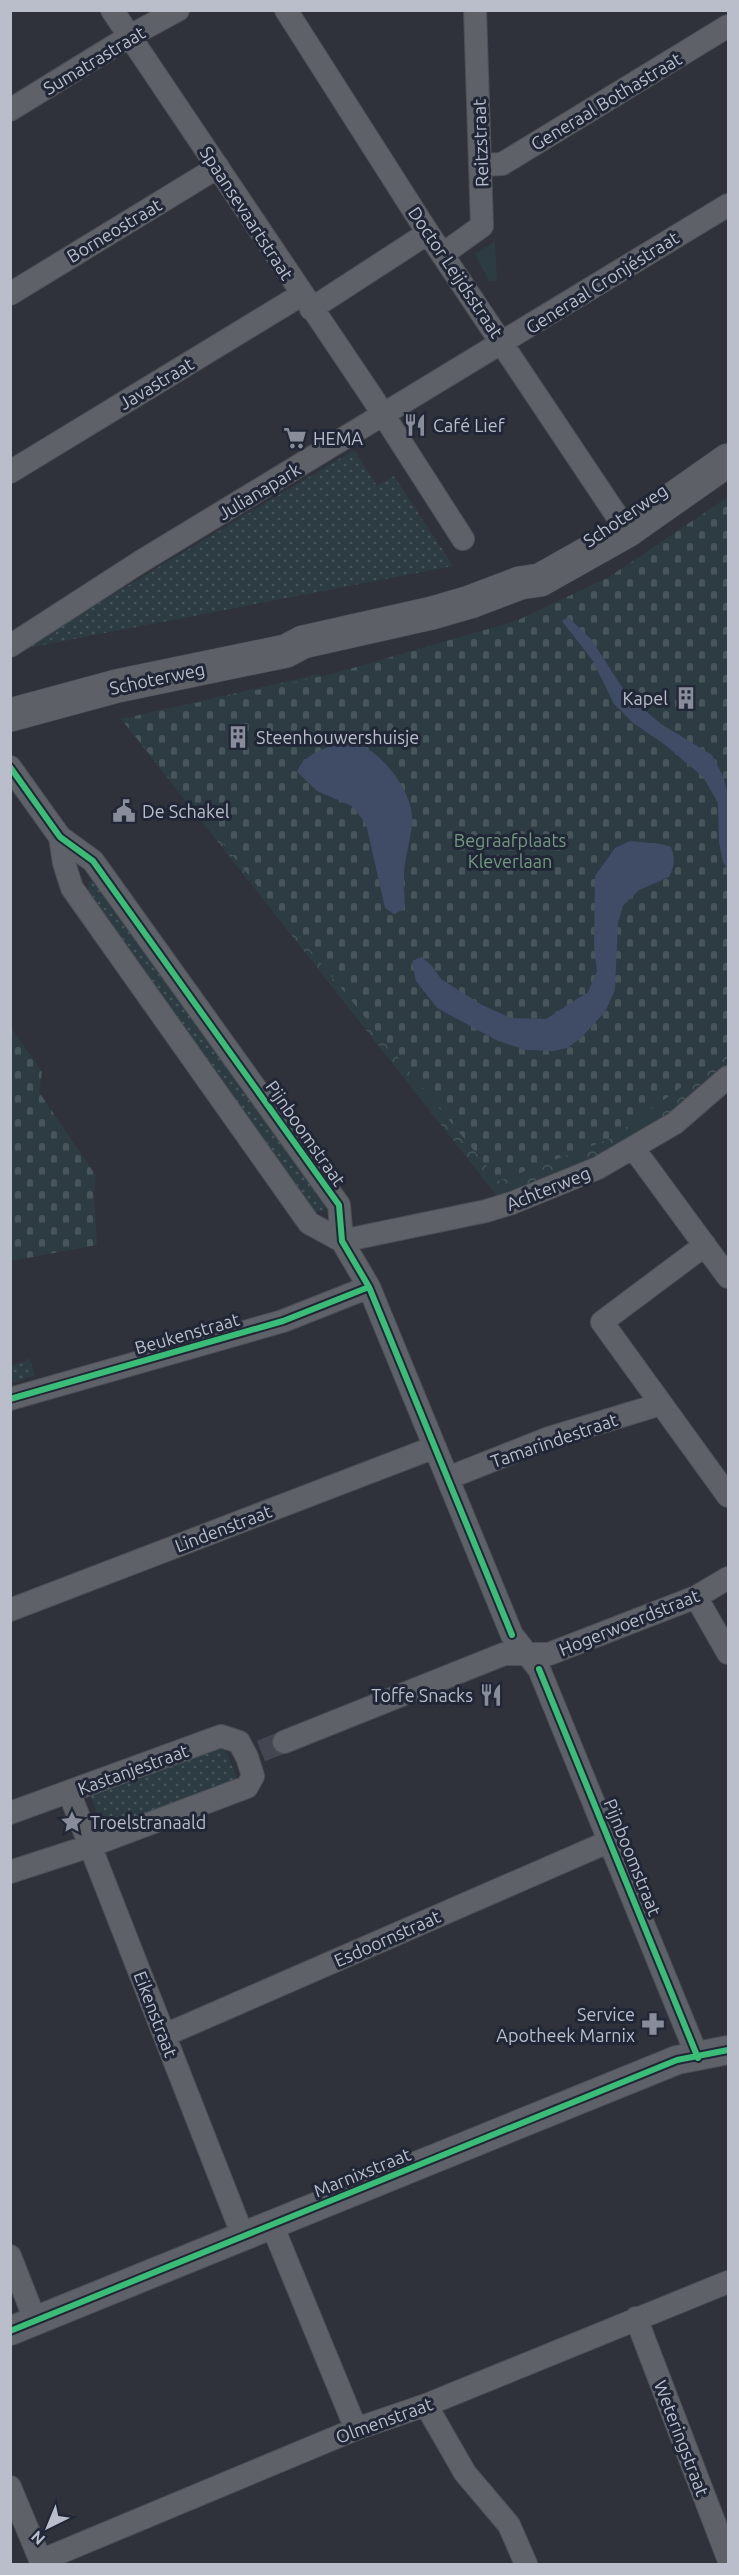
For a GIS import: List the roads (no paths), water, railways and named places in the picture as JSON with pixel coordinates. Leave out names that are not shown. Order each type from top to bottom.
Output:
[{"type":"main road","name":"Schoterweg","points":[[623,525],[729,446]]},
{"type":"main road","name":"Schoterweg","points":[[10,716],[117,686],[286,651],[303,642],[432,613],[470,602],[520,583],[540,580],[623,525],[729,460]]},
{"type":"main road","name":"Schoterweg","points":[[10,696],[283,640],[303,642]]},
{"type":"street","name":"Spaansevaartstraat","points":[[112,10],[383,415]]},
{"type":"street","name":"Sumatrastraat","points":[[10,111],[130,36],[177,10]]},
{"type":"street","name":"Doctor Leijdsstraat","points":[[286,10],[428,232],[623,525]]},
{"type":"street","name":"Reitzstraat","points":[[443,254],[482,226],[481,14]]},
{"type":"street","name":"Generaal Bothastraat","points":[[480,165],[502,164],[729,26]]},
{"type":"street","name":"Borneostraat","points":[[10,294],[218,167]]},
{"type":"street","name":"Generaal Cronjéstraat","points":[[383,415],[729,205]]},
{"type":"street","name":"Javastraat","points":[[10,472],[428,232]]},
{"type":"street","points":[[383,415],[463,539]]},
{"type":"street","name":"Julianapark","points":[[10,646],[140,562],[383,415]]},
{"type":"street","name":"Pijnboomstraat","points":[[10,767],[60,837],[93,861],[339,1205],[342,1241],[369,1287],[512,1635],[539,1669],[698,2058]]},
{"type":"street","name":"Pijnboomstraat","points":[[60,837],[64,863],[72,888],[309,1223],[342,1241]]},
{"type":"street","name":"Achterweg","points":[[342,1241],[486,1211],[512,1203],[598,1168],[675,1122],[729,1077]]},
{"type":"street","points":[[633,1149],[719,1258],[602,1322],[729,1496]]},
{"type":"street","name":"Beukenstraat","points":[[10,1399],[282,1321],[369,1287]]},
{"type":"street","name":"Tamarindestraat","points":[[448,1478],[549,1438],[661,1404]]},
{"type":"street","name":"Lindenstraat","points":[[10,1610],[435,1447]]},
{"type":"street","name":"Hogerwoerdstraat","points":[[527,1654],[549,1654],[696,1597],[729,1578]]},
{"type":"street","points":[[696,1597],[729,1653]]},
{"type":"street","points":[[284,1742],[504,1654],[527,1654]]},
{"type":"street","name":"Kastanjestraat","points":[[10,1813],[221,1736],[239,1742],[254,1754],[253,1776],[247,1787],[90,1846],[10,1872]]},
{"type":"street","name":"Eikenstraat","points":[[69,1792],[243,2236]]},
{"type":"street","name":"Esdoornstraat","points":[[165,2035],[610,1841]]},
{"type":"street","name":"Marnixstraat","points":[[23,2326],[677,2060],[698,2058],[729,2050]]},
{"type":"street","points":[[272,2224],[356,2429]]},
{"type":"street","points":[[10,2256],[23,2326]]},
{"type":"street","name":"Olmenstraat","points":[[41,2563],[356,2429],[426,2406],[636,2318],[729,2283]]},
{"type":"street","name":"Weteringstraat","points":[[636,2318],[729,2558]]},
{"type":"street","points":[[426,2406],[465,2473],[509,2524],[526,2565]]},
{"type":"street","points":[[11,2491],[41,2563]]},
{"type":"water","points":[[568,617],[591,639],[627,695],[661,724],[712,755],[723,776],[728,794],[728,871],[723,862],[719,843],[718,803],[703,777],[664,744],[633,723],[614,704],[593,661],[562,621]]},
{"type":"water","points":[[337,744],[356,744],[376,755],[395,775],[408,799],[412,811],[412,822],[404,870],[405,905],[404,909],[394,914],[385,908],[366,824],[352,806],[317,791],[297,772],[308,757]]},
{"type":"water","points":[[630,841],[671,847],[674,859],[672,869],[669,877],[639,890],[623,906],[618,923],[615,990],[605,1012],[580,1039],[567,1048],[554,1051],[526,1050],[498,1041],[437,1008],[416,981],[412,961],[422,957],[441,979],[482,1005],[511,1018],[546,1019],[588,992],[597,971],[594,947],[595,876],[615,848]]},
{"type":"tunnel","points":[[261,1751],[284,1742]]},
{"type":"place","name":"Café Lief","points":[[415,425]]},
{"type":"place","name":"HEMA","points":[[295,438]]},
{"type":"place","name":"Kapel","points":[[686,698]]},
{"type":"place","name":"Steenhouwershuisje","points":[[238,737]]},
{"type":"place","name":"De Schakel","points":[[124,811]]},
{"type":"place","name":"Toffe Snacks","points":[[491,1695]]},
{"type":"place","name":"Troelstranaald","points":[[72,1822]]},
{"type":"place","name":"Service Apotheek Marnix","points":[[653,2024]]},
{"type":"park label","name":"Begraafplaats Kleverlaan","points":[[510,850]]}]
